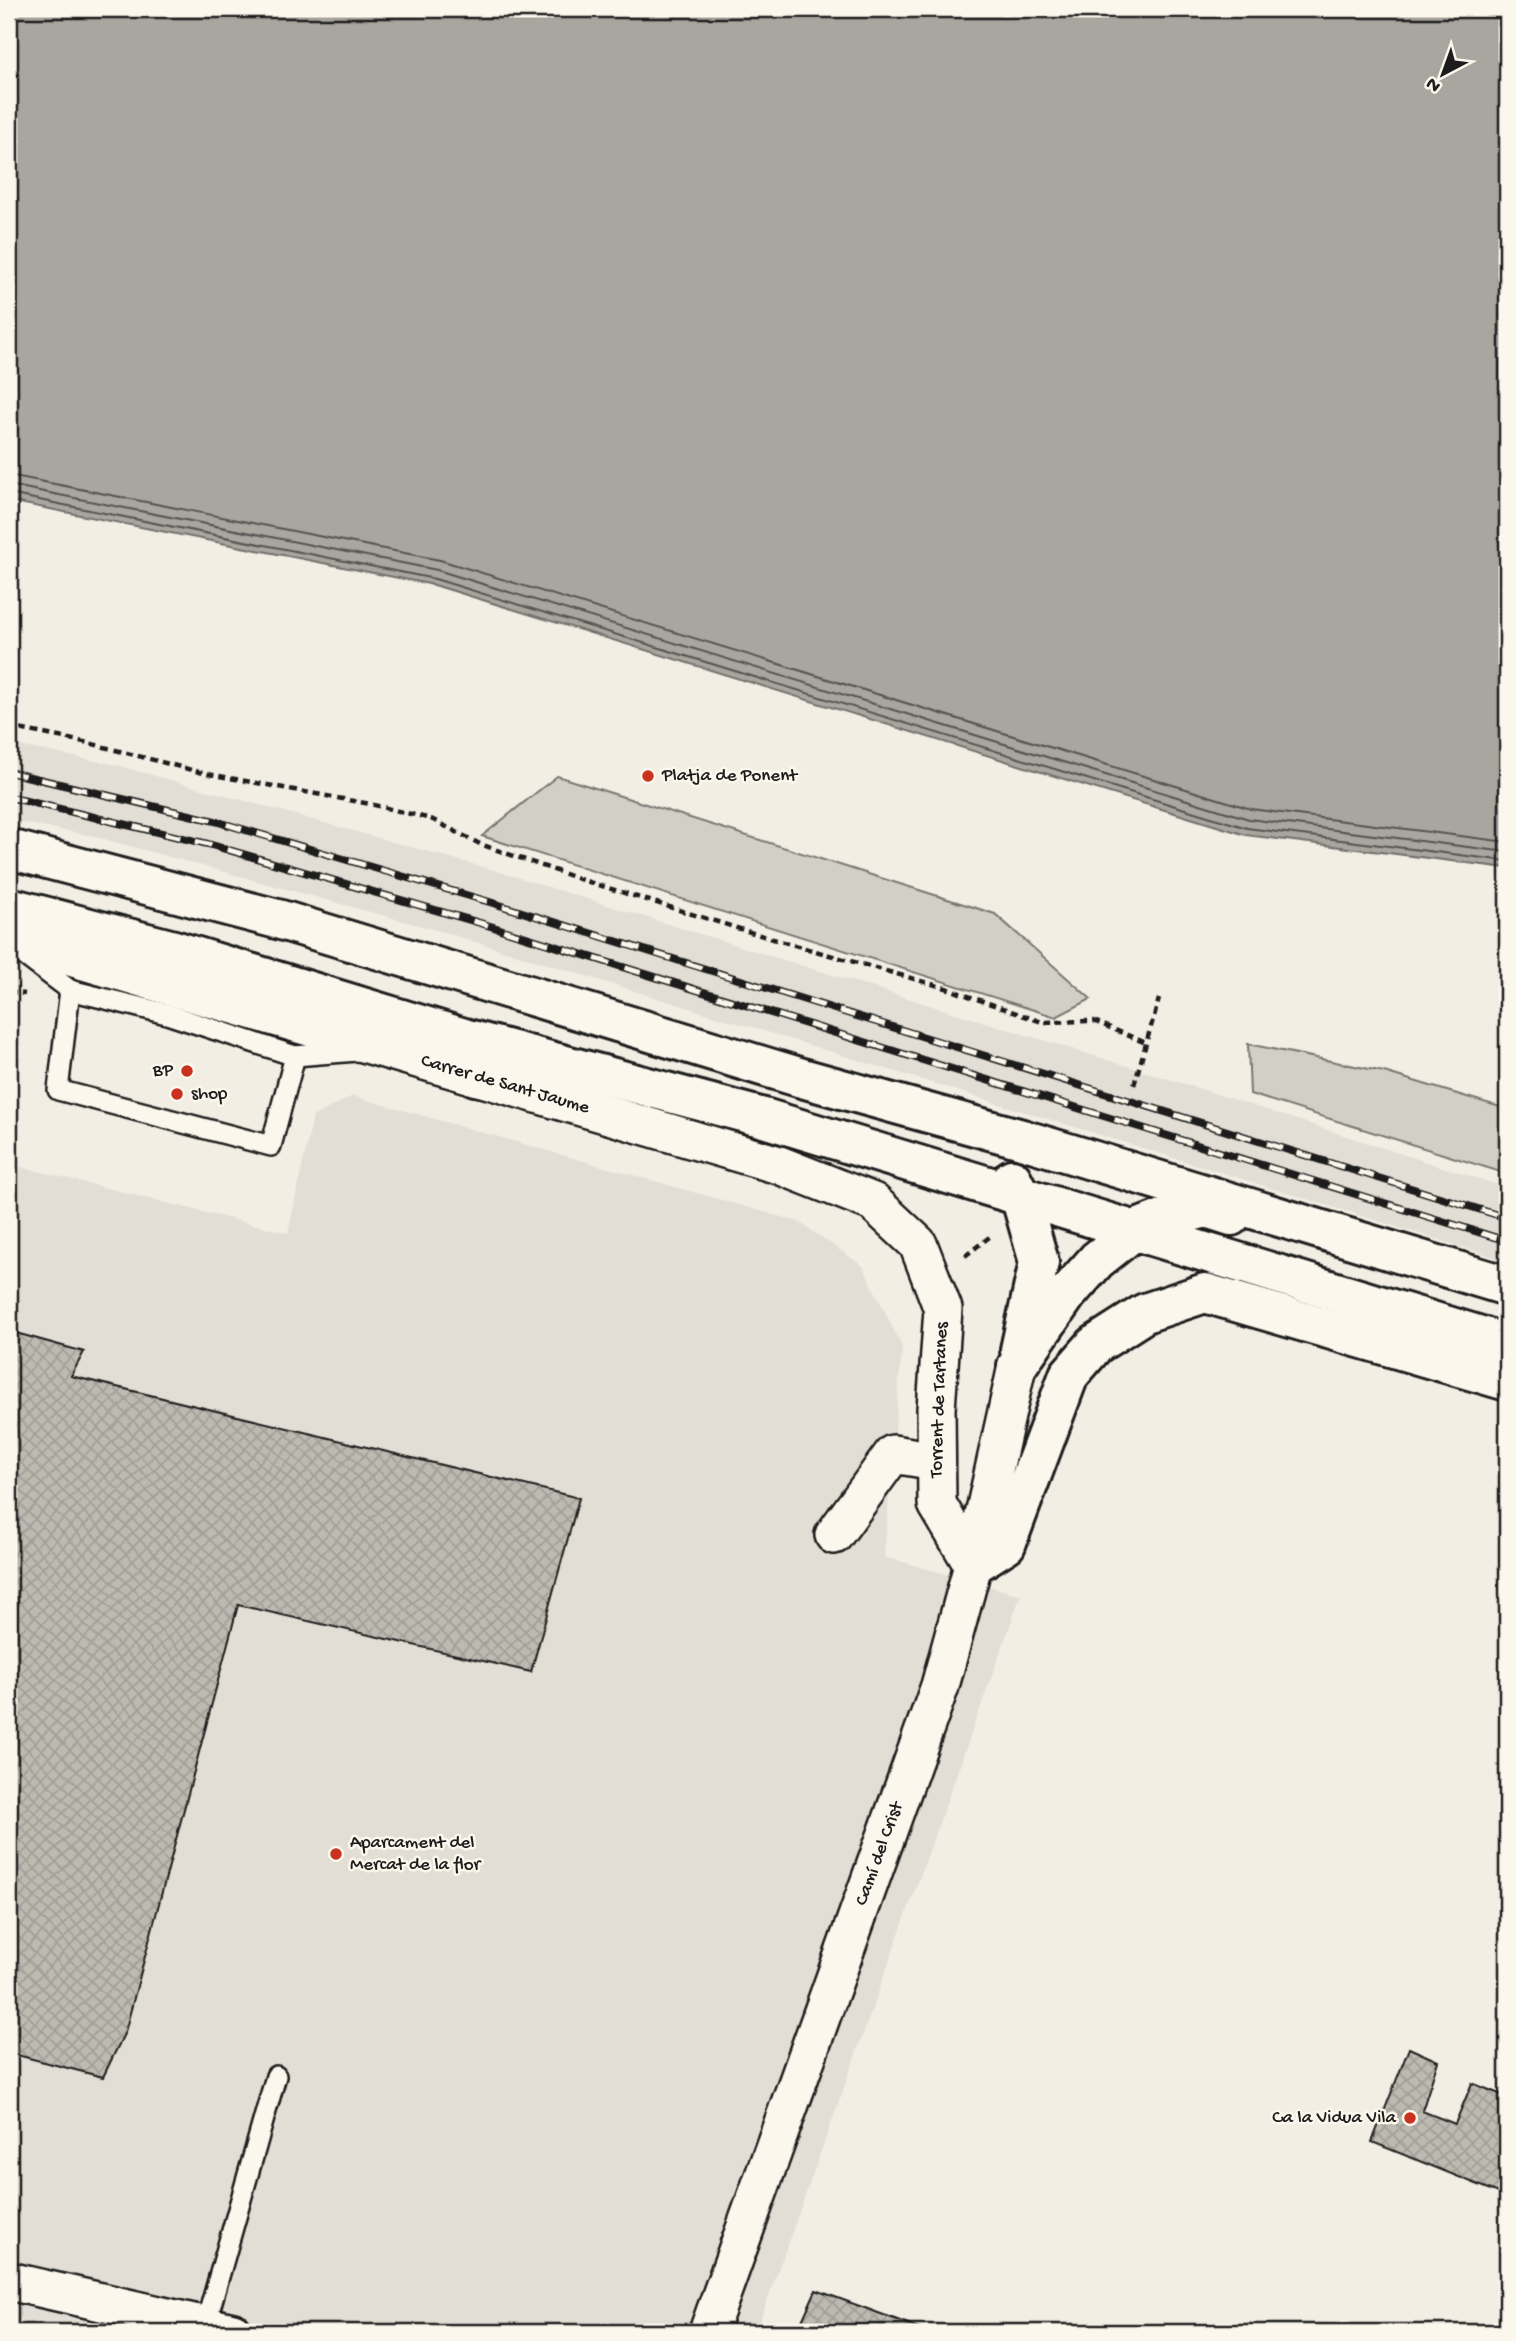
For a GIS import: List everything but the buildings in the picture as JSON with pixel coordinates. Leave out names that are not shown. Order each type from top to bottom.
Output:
[{"type":"main road","points":[[9,849],[281,920],[802,1078],[1022,1139],[1507,1286]]},
{"type":"main road","points":[[9,907],[174,950],[464,1038],[764,1118],[1507,1344]]},
{"type":"main road","points":[[475,1076],[764,1118]]},
{"type":"main road","points":[[802,1078],[980,1144],[1009,1172],[1020,1195],[1040,1262],[1017,1366]]},
{"type":"main road","points":[[1017,1366],[1067,1294],[1097,1260],[1135,1230],[1163,1219],[1206,1208],[1507,1301]]},
{"type":"main road","points":[[973,1565],[1006,1544],[1069,1375],[1095,1345],[1145,1313],[1205,1293],[1507,1381]]},
{"type":"street","name":"Carrer de Sant Jaume","points":[[9,942],[779,1165],[873,1202],[918,1244],[943,1309]]},
{"type":"street","name":"Torrent de Tartanes","points":[[943,1309],[936,1409],[937,1504],[973,1565]]},
{"type":"street","name":"Camí del Crist","points":[[708,2332],[940,1686],[973,1565],[1017,1366]]},
{"type":"street","points":[[834,1535],[893,1454],[936,1461]]},
{"type":"street","points":[[9,2280],[219,2329]]},
{"type":"lane","points":[[9,942],[70,990],[167,1014],[295,1056],[380,1049]]},
{"type":"lane","points":[[70,990],[58,1090],[271,1146],[295,1056]]},
{"type":"lane","points":[[219,2329],[276,2076]]},
{"type":"path","points":[[9,727],[89,743],[203,773],[431,818],[480,844],[576,878],[766,937],[946,988],[1042,1021],[1094,1021],[1146,1044]]},
{"type":"path","points":[[1135,1086],[1159,999]]},
{"type":"path","points":[[965,1256],[996,1232]]},
{"type":"shaded area","points":[[9,744],[116,765],[490,869],[1201,1089],[1507,1188],[1507,1261],[447,933],[93,836],[9,820]]},
{"type":"shaded area","points":[[557,776],[995,914],[1091,999],[1056,1017],[482,836]]},
{"type":"shaded area","points":[[1248,1044],[1384,1072],[1507,1109],[1507,1174],[1250,1094]]},
{"type":"shaded area","points":[[353,1096],[799,1222],[863,1266],[902,1347],[884,1557],[1021,1595],[756,2332],[9,2332],[9,1164],[288,1233],[313,1116]]},
{"type":"water","points":[[9,9],[1507,9],[1507,868],[1246,835],[434,585],[9,501]]},
{"type":"railway","points":[[9,772],[215,821],[493,903],[1507,1218]]},
{"type":"railway","points":[[9,797],[208,844],[487,925],[1507,1241]]},
{"type":"place","name":"Platja de Ponent","points":[[648,776]]},
{"type":"place","name":"BP","points":[[187,1071]]},
{"type":"place","name":"shop","points":[[177,1094]]},
{"type":"place","name":"Aparcament del Mercat de la flor","points":[[336,1854]]},
{"type":"place","name":"Ca la Vidua Vila","points":[[1410,2118]]}]
